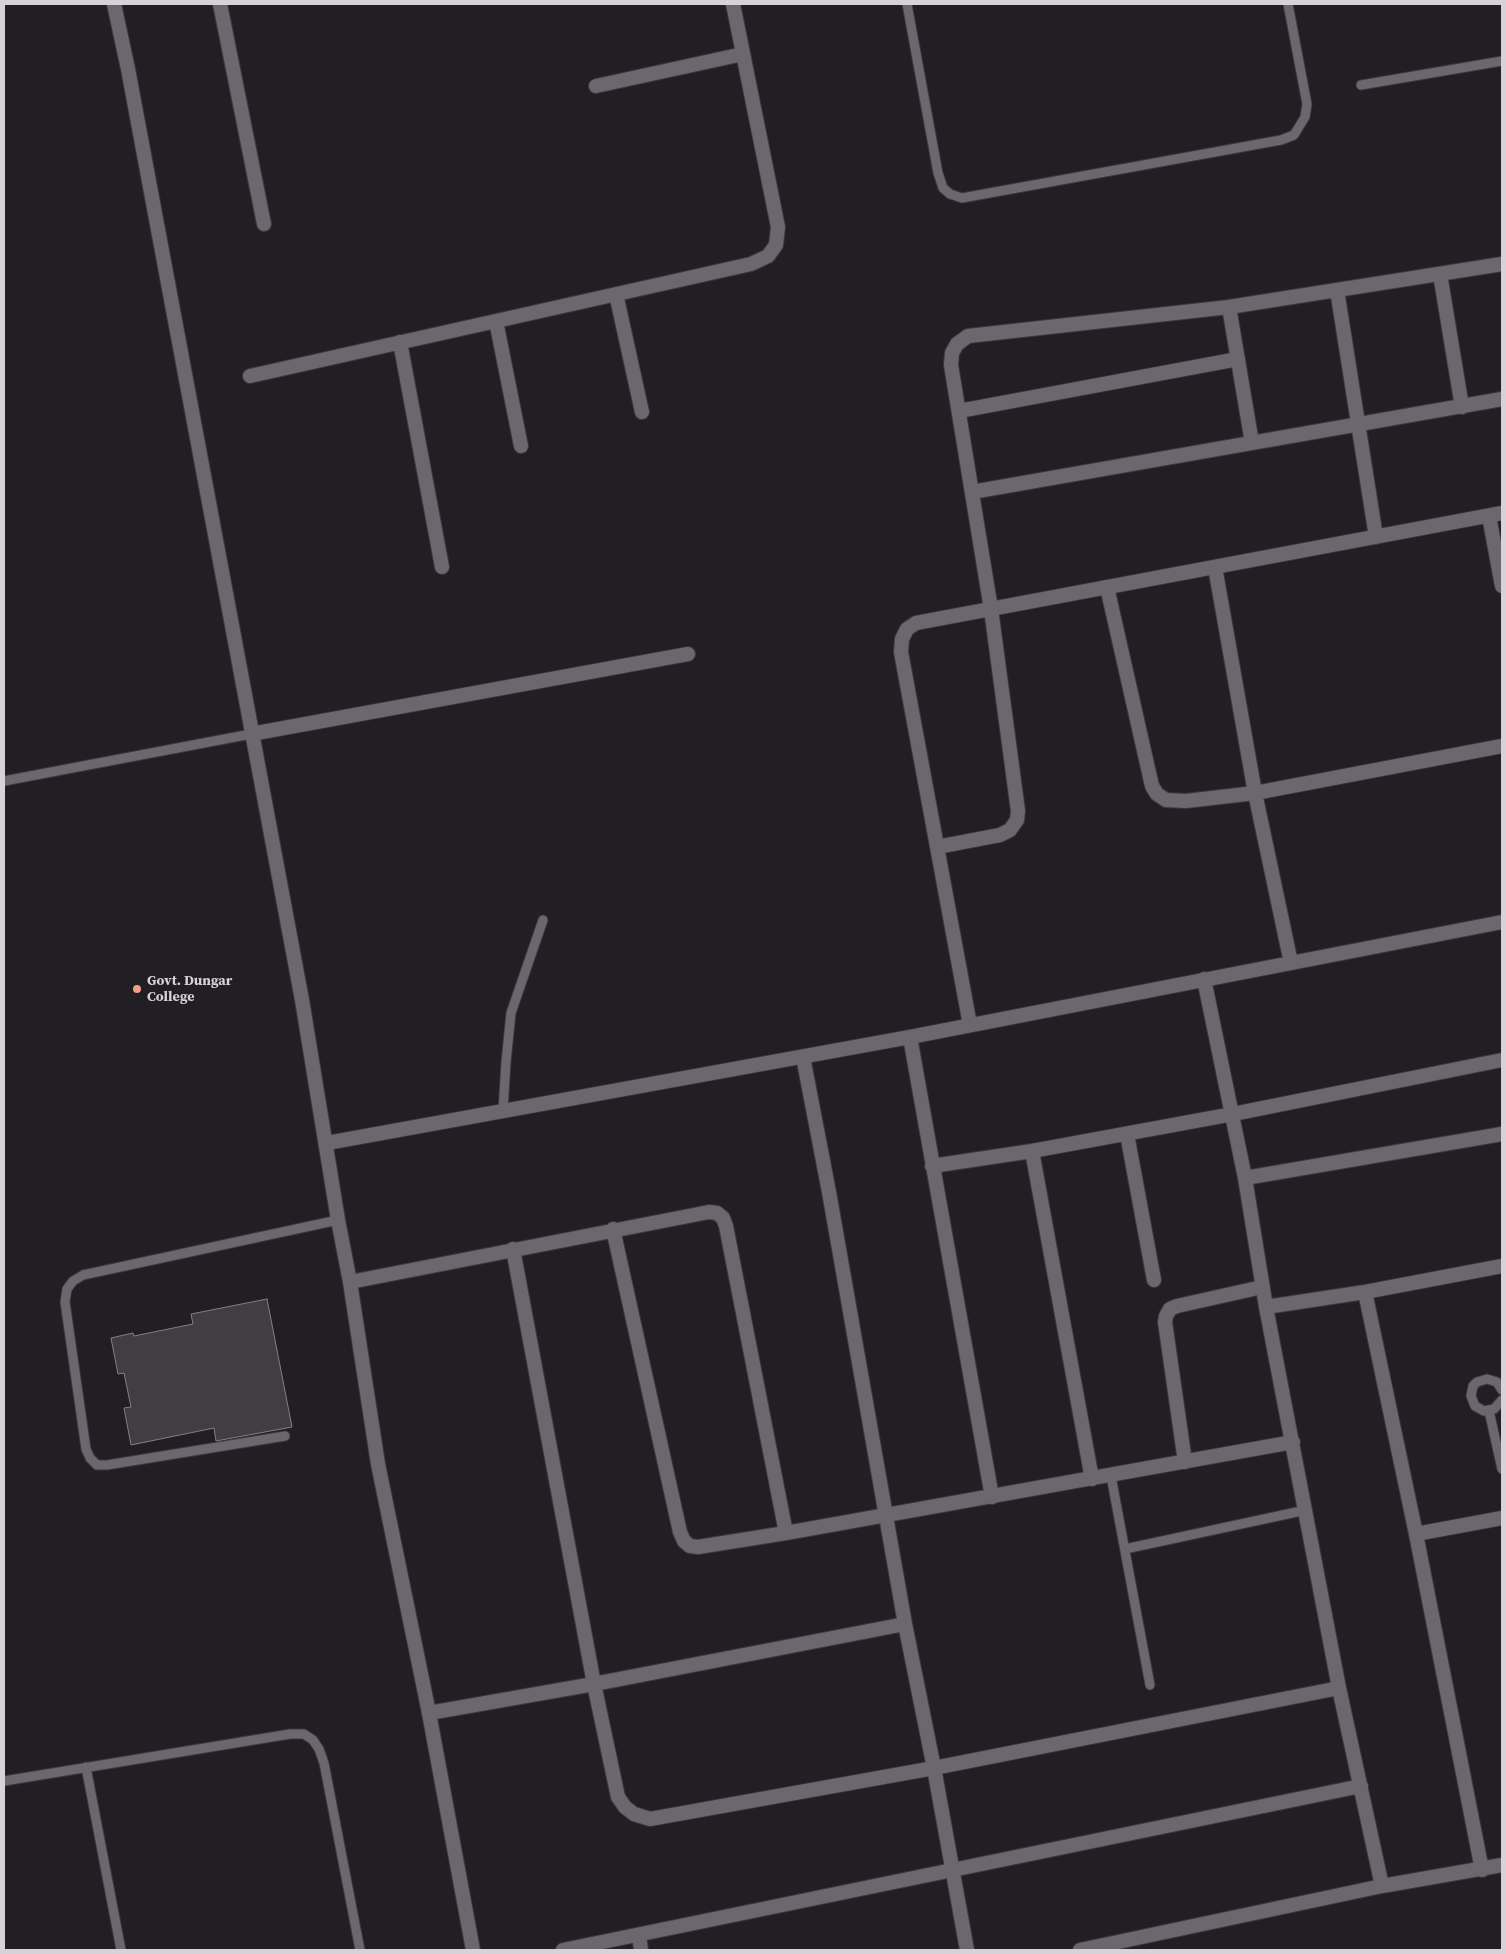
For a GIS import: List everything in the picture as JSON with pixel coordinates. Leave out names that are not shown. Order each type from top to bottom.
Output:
[{"type":"street","points":[[114,4],[302,1000],[350,1282],[378,1464],[429,1713],[473,1950]]},
{"type":"street","points":[[220,4],[264,224]]},
{"type":"street","points":[[250,376],[752,264],[768,256],[776,245],[778,227],[733,4]]},
{"type":"street","points":[[596,86],[743,54]]},
{"type":"street","points":[[937,847],[1000,835],[1010,830],[1017,820],[1018,811],[990,609],[951,365],[952,353],[957,344],[968,336],[1229,306],[1502,264]]},
{"type":"street","points":[[1440,274],[1462,407]]},
{"type":"street","points":[[1337,290],[1376,537]]},
{"type":"street","points":[[616,294],[642,412]]},
{"type":"street","points":[[1229,306],[1252,443]]},
{"type":"street","points":[[496,321],[521,446]]},
{"type":"street","points":[[400,342],[442,567]]},
{"type":"street","points":[[959,411],[1238,359]]},
{"type":"street","points":[[972,492],[1502,399]]},
{"type":"street","points":[[970,1026],[901,652],[902,639],[907,629],[916,623],[1496,515],[1502,586]]},
{"type":"street","points":[[1215,567],[1255,792],[1292,963]]},
{"type":"street","points":[[1107,587],[1152,786],[1157,794],[1166,800],[1186,801],[1255,792],[1502,746]]},
{"type":"street","points":[[252,734],[688,654]]},
{"type":"street","points":[[327,1143],[970,1026],[1502,922]]},
{"type":"street","points":[[1204,979],[1245,1178],[1262,1287],[1339,1688],[1382,1886]]},
{"type":"street","points":[[910,1037],[992,1497]]},
{"type":"street","points":[[803,1057],[829,1192],[905,1624],[934,1768],[967,1950]]},
{"type":"street","points":[[932,1166],[1127,1134],[1502,1060]]},
{"type":"street","points":[[1127,1134],[1154,1280]]},
{"type":"street","points":[[1245,1178],[1502,1134]]},
{"type":"street","points":[[1032,1151],[1092,1479]]},
{"type":"street","points":[[350,1282],[613,1230],[709,1212],[717,1213],[724,1218],[786,1532]]},
{"type":"street","points":[[613,1230],[680,1532],[684,1541],[690,1546],[698,1548],[1111,1476],[1293,1442]]},
{"type":"street","points":[[513,1249],[594,1684],[618,1797],[625,1807],[634,1814],[650,1819],[934,1768],[1339,1688]]},
{"type":"street","points":[[1266,1307],[1365,1292],[1502,1266]]},
{"type":"street","points":[[1185,1462],[1165,1322],[1166,1316],[1170,1309],[1177,1306],[1262,1287]]},
{"type":"street","points":[[1365,1292],[1416,1534],[1482,1870]]},
{"type":"street","points":[[1416,1534],[1502,1518]]},
{"type":"street","points":[[429,1713],[594,1684],[905,1624]]},
{"type":"street","points":[[563,1950],[639,1936],[953,1869],[1361,1786]]},
{"type":"street","points":[[1080,1950],[1382,1886],[1502,1865]]},
{"type":"street","points":[[639,1936],[642,1950]]},
{"type":"lane","points":[[907,4],[938,173],[943,188],[950,194],[962,198],[1282,140],[1294,135],[1305,117],[1307,104],[1288,4]]},
{"type":"lane","points":[[1361,85],[1502,61]]},
{"type":"lane","points":[[4,781],[252,734]]},
{"type":"lane","points":[[503,1111],[512,1013],[543,920]]},
{"type":"lane","points":[[284,1436],[107,1466],[97,1465],[90,1458],[86,1450],[65,1302],[67,1289],[73,1281],[83,1276],[338,1220]]},
{"type":"lane","points":[[1502,1390],[1492,1379],[1482,1380],[1474,1386],[1471,1396],[1475,1406],[1489,1411],[1499,1406],[1502,1400]]},
{"type":"lane","points":[[1489,1411],[1502,1469]]},
{"type":"lane","points":[[1111,1476],[1150,1685]]},
{"type":"lane","points":[[1125,1549],[1306,1510]]},
{"type":"lane","points":[[4,1781],[290,1734],[304,1734],[313,1740],[319,1749],[324,1763],[360,1950]]},
{"type":"lane","points":[[86,1767],[121,1950]]},
{"type":"building","points":[[267,1299],[292,1427],[216,1441],[214,1428],[131,1445],[124,1408],[131,1407],[124,1373],[118,1374],[111,1338],[133,1333],[134,1336],[193,1324],[191,1314]]},
{"type":"place","name":"Govt. Dungar College","points":[[137,989]]}]
